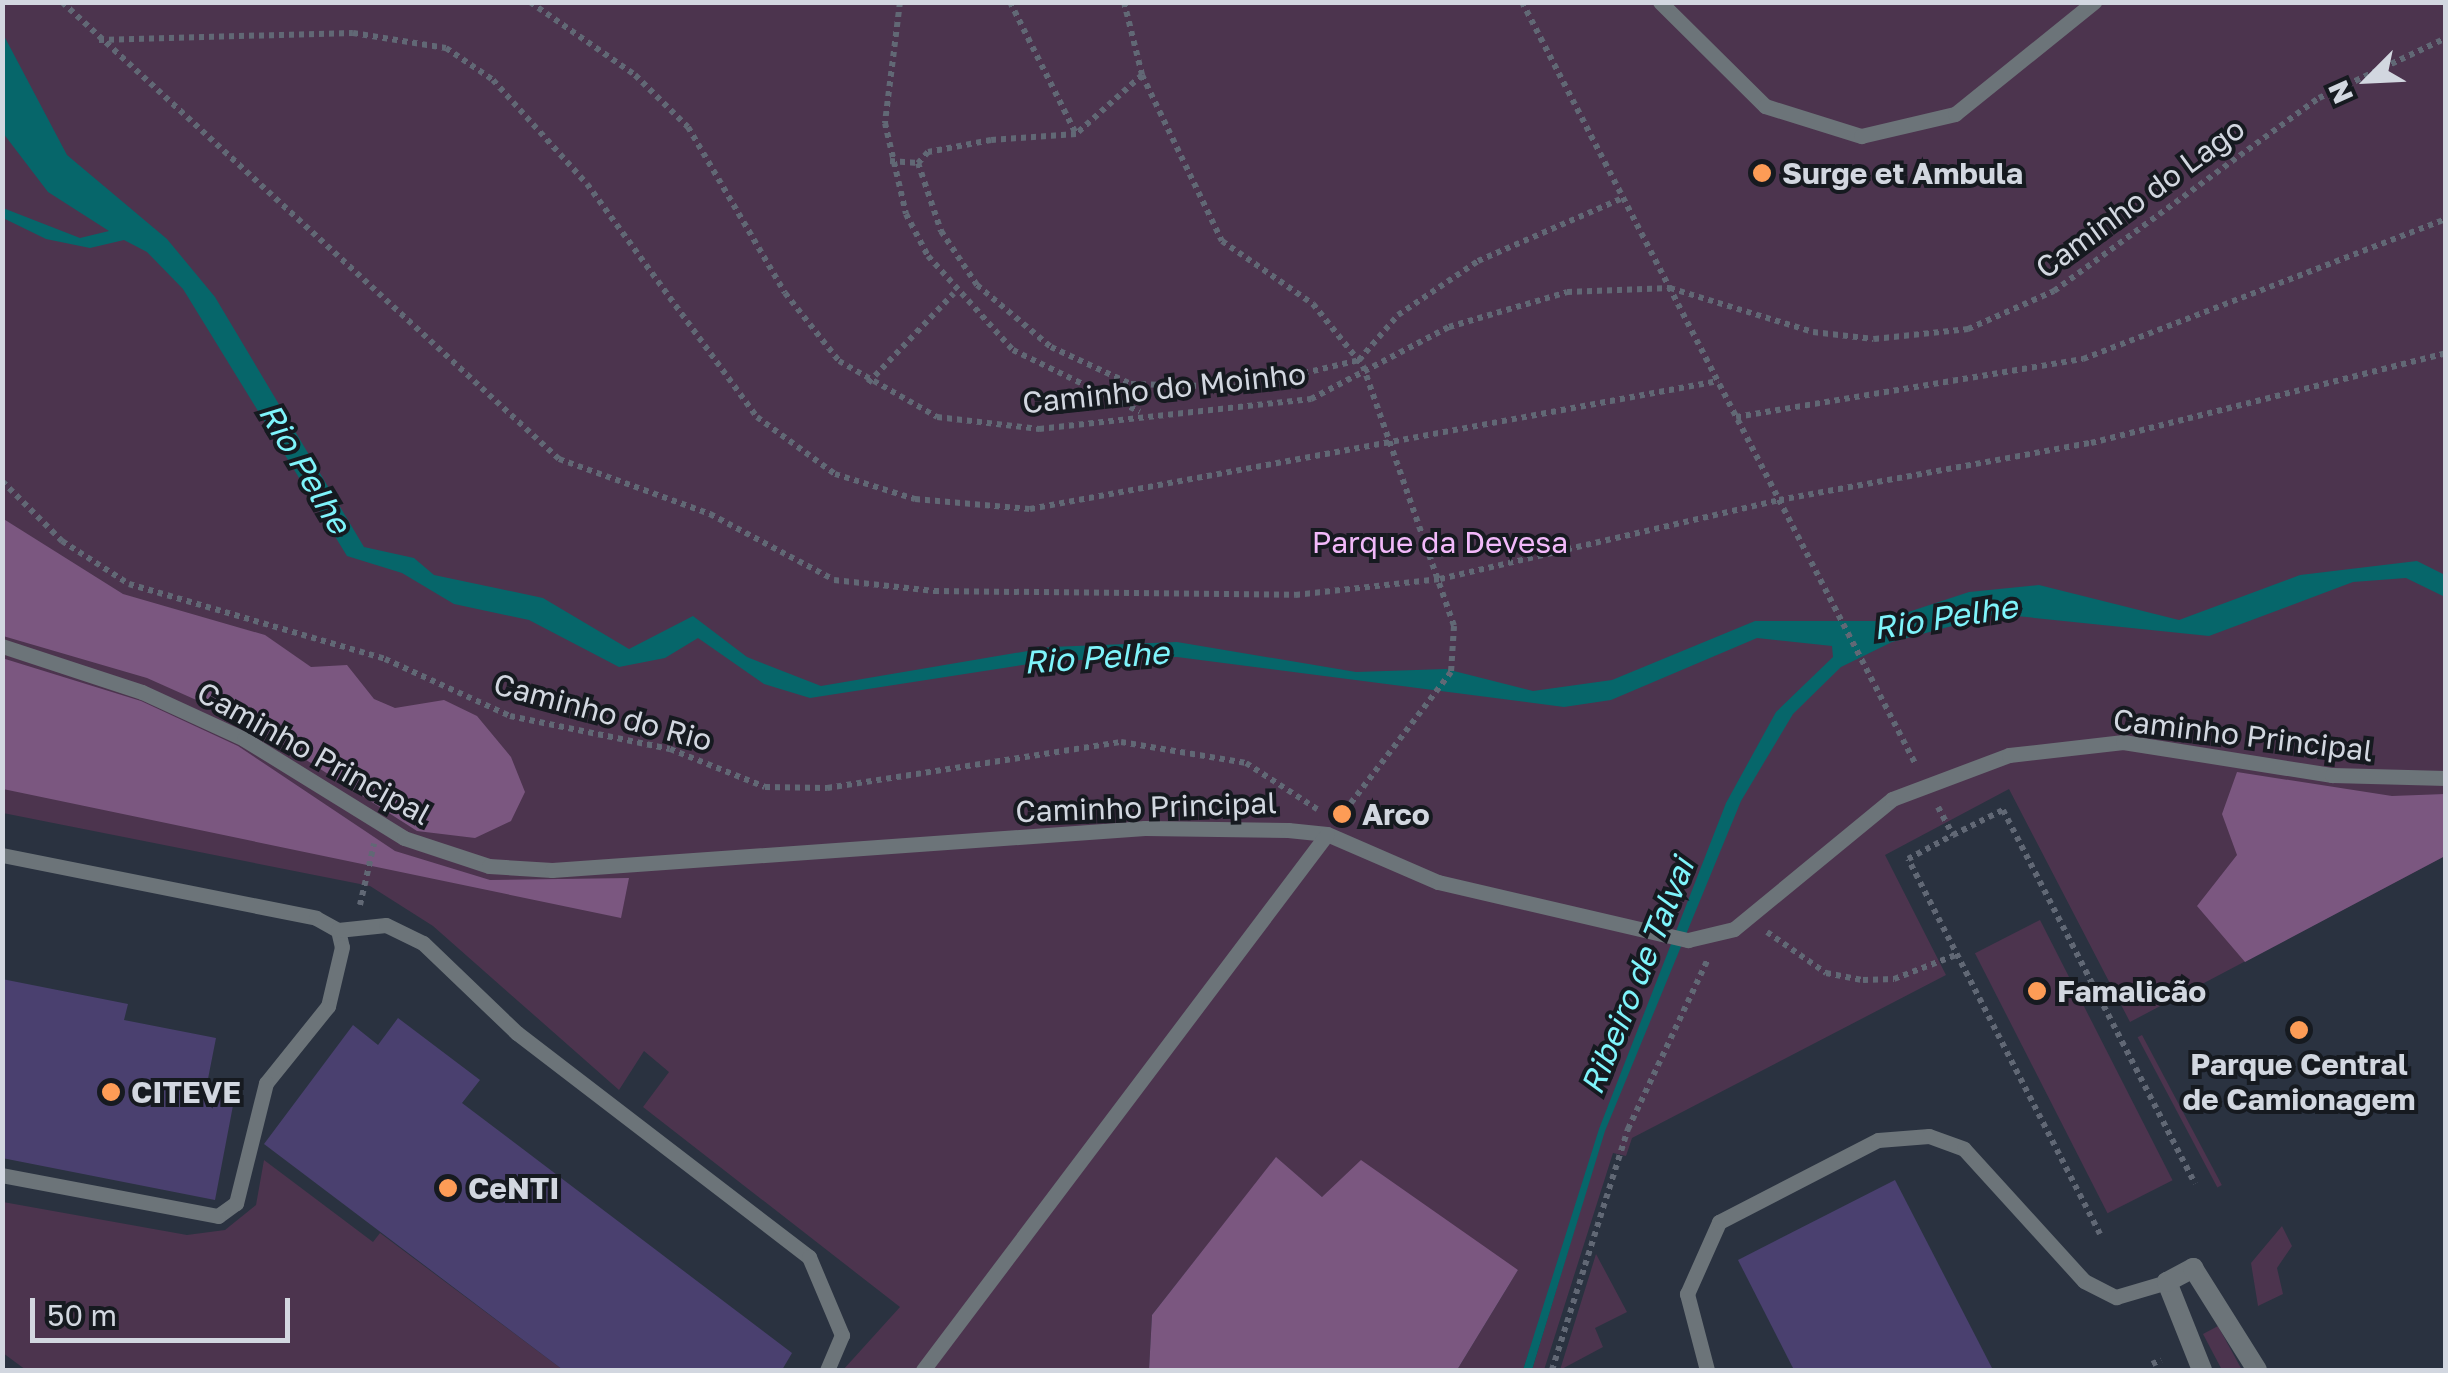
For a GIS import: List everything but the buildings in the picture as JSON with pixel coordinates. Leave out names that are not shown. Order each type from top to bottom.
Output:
[{"type":"street","points":[[2202,1370],[2167,1282],[2193,1268],[2257,1370]]},
{"type":"lane","points":[[1660,2],[1764,106],[1862,136],[1955,114],[2094,2]]},
{"type":"lane","name":"Caminho Principal","points":[[2,646],[142,692],[244,739],[404,838],[489,866],[552,870],[1145,828],[1327,834],[1438,882],[1688,940],[1713,938],[1753,915],[1857,822],[1925,783],[2009,755],[2123,742],[2332,775],[2446,778]]},
{"type":"lane","points":[[922,1370],[1327,834]]},
{"type":"lane","points":[[2,856],[316,918],[338,930]]},
{"type":"lane","points":[[338,930],[356,922],[423,943],[517,1033],[809,1256],[842,1335],[827,1370]]},
{"type":"lane","points":[[2,1174],[218,1216],[227,1210],[247,1171],[266,1083],[338,982],[338,930]]},
{"type":"lane","points":[[1708,1370],[1687,1294],[1719,1222],[1878,1140],[1929,1136],[1964,1149],[2084,1281],[2116,1297],[2167,1282]]},
{"type":"path","points":[[62,2],[98,40],[559,459],[710,514],[834,580],[934,591],[1295,595],[1440,580],[1779,500],[2091,443],[2446,353]]},
{"type":"path","name":"Caminho do Moinho","points":[[530,2],[635,75],[688,127],[809,328],[868,383],[974,424],[1040,428],[1140,412],[1310,398],[1516,302],[1670,288]]},
{"type":"path","points":[[900,2],[885,66],[890,161],[906,214],[954,294],[1048,372],[1130,401],[1140,412]]},
{"type":"path","points":[[1010,2],[1076,134]]},
{"type":"path","points":[[1124,2],[1142,75],[1222,241],[1313,304],[1367,374],[1454,626],[1450,672],[1327,834]]},
{"type":"path","points":[[1522,2],[1925,783]]},
{"type":"path","points":[[98,40],[353,34],[446,48],[493,80],[587,184],[756,417],[835,474],[883,489],[1030,510],[1718,381]]},
{"type":"path","name":"Caminho do Lago","points":[[1670,288],[1813,332],[1890,339],[1968,329],[2070,280],[2319,98],[2446,38]]},
{"type":"path","points":[[890,161],[918,162],[928,152],[991,140],[1076,134],[1142,75]]},
{"type":"path","points":[[918,162],[941,231],[977,285],[1051,347],[1131,384],[1245,387],[1359,360],[1398,316],[1478,261],[1623,198]]},
{"type":"path","points":[[1736,417],[2083,358],[2446,220]]},
{"type":"path","points":[[868,383],[954,294]]},
{"type":"path","points":[[1130,401],[1131,384]]},
{"type":"path","name":"Caminho do Rio","points":[[2,481],[62,541],[129,584],[385,659],[510,716],[670,748],[766,787],[794,792],[1156,744],[1196,748],[1284,779],[1309,798],[1327,834]]},
{"type":"path","points":[[2100,1234],[1908,859],[2003,810],[2195,1184]]},
{"type":"path","points":[[1944,819],[1952,836]]},
{"type":"path","points":[[356,922],[370,862]]},
{"type":"path","points":[[1753,915],[1826,974],[1894,980],[1956,955]]},
{"type":"path","points":[[1552,1370],[1628,1129],[1675,1041],[1713,938]]},
{"type":"path","points":[[2152,1364],[2161,1360]]},
{"type":"green space","name":"Parque da Devesa","points":[[3,3],[2445,3],[2445,856],[2130,1022],[2009,789],[1885,855],[1946,975],[1632,1138],[1626,1156],[1613,1153],[1544,1370],[1532,1370],[1604,1131],[1523,1370],[1457,1370],[1518,1270],[1322,1197],[1276,1158],[1152,1315],[1149,1370],[843,1370],[900,1307],[643,1107],[669,1072],[644,1051],[619,1090],[433,926],[370,886],[3,813]]},
{"type":"green space","points":[[2040,920],[2173,1180],[2108,1213],[1975,953]]},
{"type":"green space","points":[[2142,1035],[2222,1185],[2217,1187],[2138,1037]]},
{"type":"green space","points":[[264,1160],[373,1242],[380,1233],[563,1370],[26,1370],[3,1353],[3,1202],[187,1235],[225,1230],[256,1205]]},
{"type":"green space","points":[[2282,1226],[2292,1246],[2277,1268],[2283,1294],[2258,1306],[2251,1263]]},
{"type":"green space","points":[[1596,1254],[1627,1312],[1595,1328],[1603,1347],[1560,1370]]},
{"type":"green space","points":[[2218,1326],[2242,1370],[2222,1370],[2203,1334]]},
{"type":"shaded area","points":[[2,518],[123,594],[265,635],[311,667],[347,665],[374,699],[395,708],[444,700],[477,716],[511,757],[525,792],[511,821],[475,838],[417,831],[250,724],[147,678],[3,636]]},
{"type":"shaded area","points":[[2,658],[141,701],[238,746],[395,851],[490,880],[629,878],[621,918],[3,789]]},
{"type":"shaded area","points":[[2237,772],[2392,796],[2445,794],[2445,856],[2245,962],[2197,906],[2237,855],[2222,814]]},
{"type":"shaded area","points":[[1276,1157],[1322,1197],[1361,1160],[1518,1270],[1457,1370],[1149,1370],[1152,1315]]},
{"type":"water","name":"Rio Pelhe","points":[[2,32],[67,155],[167,239],[215,297],[364,547],[414,558],[434,575],[543,598],[629,649],[693,616],[747,657],[821,686],[1051,647],[1177,642],[1356,672],[1446,669],[1533,691],[1612,680],[1755,621],[1881,621],[1969,592],[2039,585],[2179,620],[2300,575],[2417,561],[2445,575],[2445,597],[2406,578],[2353,582],[2209,636],[1997,614],[1892,642],[1841,667],[1793,714],[1741,801],[1605,1131],[1532,1370],[1523,1370],[1599,1129],[1726,803],[1776,712],[1833,657],[1832,646],[1757,638],[1611,700],[1564,707],[1177,657],[1048,661],[810,698],[764,684],[698,638],[665,658],[619,667],[529,620],[454,604],[402,573],[347,556],[183,289],[147,252],[124,240],[90,248],[46,239],[3,218],[3,208],[80,238],[109,231],[48,192],[3,133]]},
{"type":"place","name":"Surge et Ambula","points":[[1762,173]]},
{"type":"place","name":"Arco","points":[[1342,814]]},
{"type":"place","name":"Famalicão","points":[[2037,991]]},
{"type":"place","name":"Parque Central de Camionagem","points":[[2299,1030]]},
{"type":"place","name":"CITEVE","points":[[111,1092]]},
{"type":"place","name":"CeNTI","points":[[448,1188]]},
{"type":"water label","name":"Ribeiro de Talvai","points":[[1637,976]]}]
